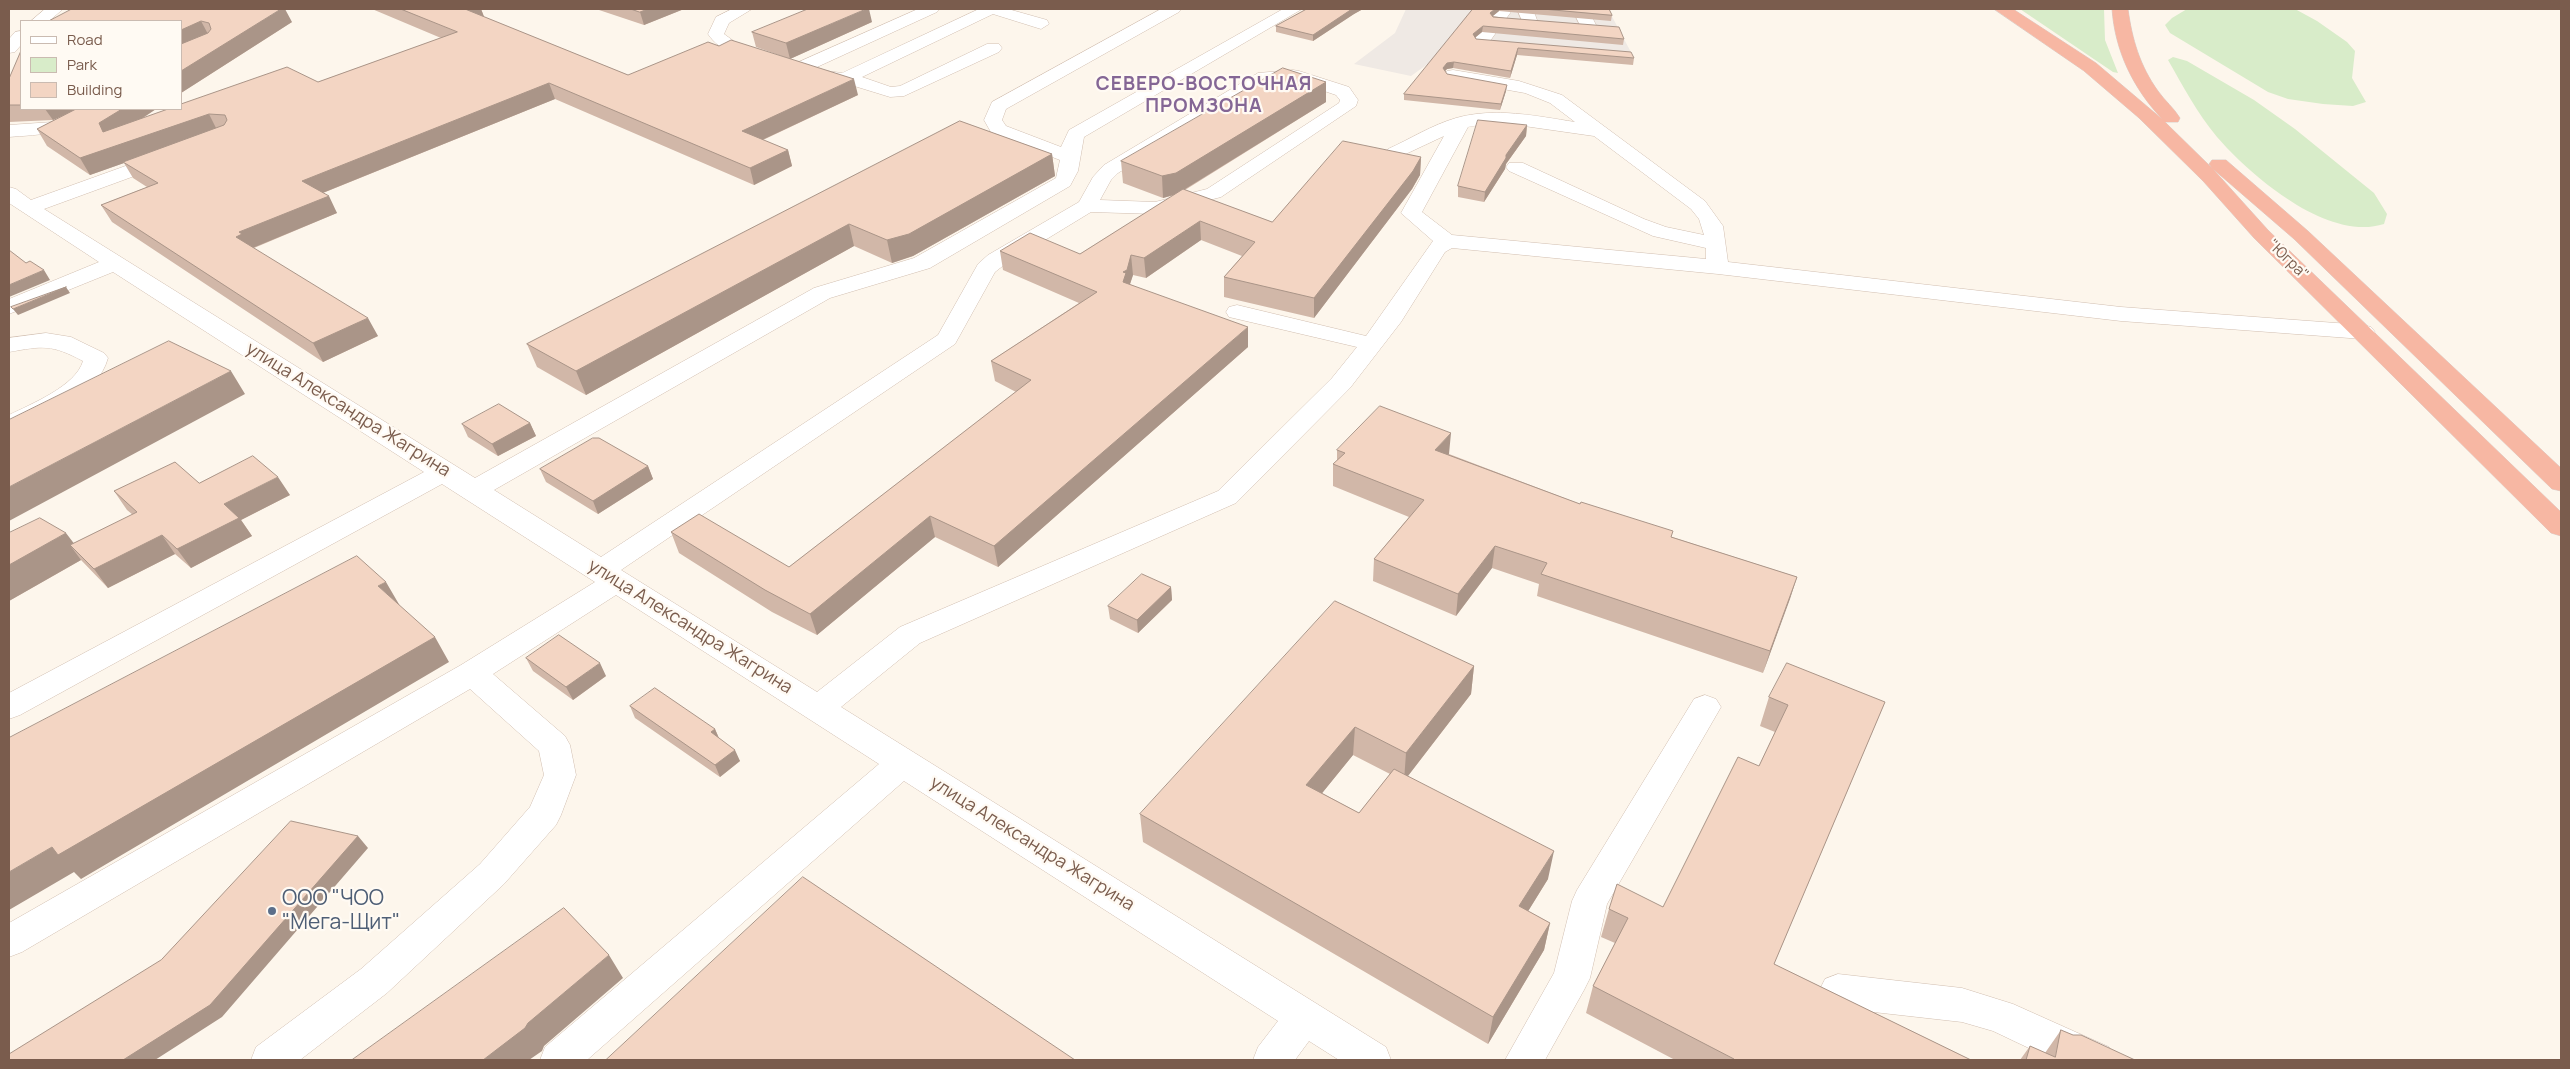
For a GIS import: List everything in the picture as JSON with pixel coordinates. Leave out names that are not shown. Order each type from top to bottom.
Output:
[{"type":"highway","name":"\"Югра\"","points":[[2002,9],[2066,51],[2120,91],[2210,177],[2261,234],[2364,332],[2561,527]]},
{"type":"highway","name":"\"Югра\"","points":[[2120,9],[2123,32],[2138,74],[2150,93],[2168,115],[2233,177],[2301,235],[2555,476]]},
{"type":"street","points":[[40,20],[55,9]]},
{"type":"street","points":[[743,9],[722,20],[716,34],[718,39],[727,44],[798,69],[890,92],[904,91],[993,48]]},
{"type":"street","points":[[798,69],[931,9]]},
{"type":"street","points":[[844,79],[992,9],[1041,24]]},
{"type":"street","points":[[1070,157],[999,130],[993,120],[998,106],[1173,9]]},
{"type":"street","points":[[475,490],[822,292],[922,264],[1063,182],[1068,176],[1072,139],[1076,134],[1294,9]]},
{"type":"street","points":[[1580,9],[1588,25]]},
{"type":"street","points":[[1502,41],[1478,45],[1502,13],[1527,15],[1549,22]]},
{"type":"street","points":[[1568,24],[1606,27]]},
{"type":"street","points":[[9,48],[20,37]]},
{"type":"street","points":[[9,941],[472,673],[947,338],[986,269],[996,260],[1087,206],[1103,177],[1111,169],[1264,77],[1293,75],[1343,92],[1350,100],[1347,106],[1214,193],[1155,208],[1087,206]]},
{"type":"street","points":[[1453,75],[1540,92],[1556,99],[1709,215],[1714,226],[1718,267]]},
{"type":"street","points":[[9,131],[66,126],[93,110]]},
{"type":"street","points":[[1395,153],[1461,123],[1474,120],[1502,120],[1598,131]]},
{"type":"street","points":[[1447,242],[1412,213],[1461,123]]},
{"type":"street","points":[[18,200],[178,154]]},
{"type":"street","points":[[1516,167],[1660,232],[1715,244]]},
{"type":"street","name":"улица Александра Жагрина","points":[[18,200],[1372,1060]]},
{"type":"street","points":[[818,708],[910,635],[1204,509],[1227,497],[1341,383],[1393,317],[1437,248],[1447,242],[1459,241],[1718,267],[2105,313],[2283,328],[2364,332]]},
{"type":"street","points":[[9,307],[116,264]]},
{"type":"street","points":[[1237,312],[1372,344]]},
{"type":"street","points":[[9,345],[34,340],[62,340],[96,358],[96,366],[89,377],[67,393],[9,425]]},
{"type":"street","points":[[9,707],[445,471]]},
{"type":"street","points":[[270,1060],[374,981],[492,874],[544,815],[560,774],[554,745],[472,673]]},
{"type":"street","points":[[1524,1060],[1571,978],[1590,901],[1704,708]]},
{"type":"street","points":[[559,1060],[816,840],[903,762]]},
{"type":"street","points":[[1838,991],[1962,1005],[2000,1016],[2095,1060]]},
{"type":"street","points":[[1272,1060],[1304,1017]]},
{"type":"shaded area","points":[[1406,9],[1608,9],[1633,56],[1629,64],[1487,52],[1443,53],[1411,76],[1354,64],[1395,33]]},
{"type":"green space","points":[[2020,9],[2104,9],[2105,40],[2118,73],[2113,72]]},
{"type":"green space","points":[[2187,9],[2295,9],[2317,21],[2347,42],[2355,51],[2352,78],[2366,102],[2353,106],[2323,104],[2288,99],[2268,92],[2170,33],[2165,25],[2172,18]]},
{"type":"green space","points":[[2173,57],[2187,61],[2254,100],[2295,129],[2374,193],[2387,214],[2384,224],[2362,227],[2339,224],[2316,215],[2270,187],[2232,153],[2210,128],[2168,60]]},
{"type":"building","points":[[72,9],[281,9],[182,70],[182,44],[208,33],[211,29],[209,23],[201,21],[182,30],[182,20],[51,20]]},
{"type":"building","points":[[401,9],[465,9],[628,75],[708,42],[719,46],[731,40],[854,79],[742,131],[788,150],[750,168],[549,83],[302,181],[329,196],[239,232],[242,234],[236,237],[368,318],[313,343],[101,205],[158,183],[123,162],[224,125],[227,120],[225,115],[209,114],[80,158],[37,129],[74,110],[120,110],[99,123],[103,132],[165,110],[182,110],[182,104],[287,67],[318,82],[457,32]]},
{"type":"building","points":[[631,9],[648,9],[640,12]]},
{"type":"building","points":[[808,9],[866,9],[786,43],[752,32]]},
{"type":"building","points":[[1307,9],[1352,9],[1313,35],[1276,26]]},
{"type":"building","points":[[1473,9],[1495,9],[1490,13],[1493,17],[1619,27],[1624,39],[1483,26],[1473,34],[1476,39],[1631,52],[1634,58],[1518,48],[1511,71],[1454,62],[1447,63],[1443,68],[1447,74],[1507,85],[1501,104],[1404,94]]},
{"type":"building","points":[[1543,9],[1609,9],[1612,15]]},
{"type":"building","points":[[20,53],[20,105],[9,105],[9,79]]},
{"type":"building","points":[[1283,68],[1326,82],[1176,173],[1162,176],[1121,161]]},
{"type":"building","points":[[1478,120],[1527,125],[1506,155],[1485,192],[1458,186]]},
{"type":"building","points":[[960,121],[1052,154],[909,234],[887,240],[849,224],[576,371],[527,344]]},
{"type":"building","points":[[1343,141],[1421,157],[1413,171],[1314,298],[1224,277],[1255,242],[1200,221],[1144,258],[1131,255],[1127,270],[1123,272],[1126,273],[1123,282],[1248,327],[994,546],[930,516],[810,614],[765,590],[671,532],[699,514],[789,567],[1031,380],[991,361],[1097,292],[1000,251],[1030,233],[1080,254],[1183,189],[1272,222]]},
{"type":"building","points":[[9,250],[26,263],[30,261],[44,270],[9,285]]},
{"type":"building","points":[[66,287],[13,309],[11,307]]},
{"type":"building","points":[[169,341],[231,371],[9,487],[9,420]]},
{"type":"building","points":[[499,404],[530,423],[492,444],[462,424]]},
{"type":"building","points":[[1380,406],[1451,433],[1435,450],[1580,504],[1581,502],[1673,531],[1671,537],[1797,577],[1770,651],[1541,574],[1547,563],[1495,546],[1458,594],[1374,559],[1424,500],[1333,464],[1345,453],[1337,450]]},
{"type":"building","points":[[593,438],[599,438],[648,466],[593,501],[540,469]]},
{"type":"building","points":[[253,456],[278,477],[224,504],[239,518],[177,549],[162,535],[94,569],[70,545],[137,512],[114,491],[175,462],[199,483]]},
{"type":"building","points":[[40,518],[66,533],[9,565],[9,533]]},
{"type":"building","points":[[357,556],[386,582],[378,586],[435,637],[58,855],[52,847],[9,872],[9,738]]},
{"type":"building","points":[[1142,574],[1171,587],[1137,620],[1108,606]]},
{"type":"building","points":[[1335,601],[1474,666],[1406,753],[1355,727],[1306,785],[1359,813],[1394,769],[1554,851],[1519,906],[1550,923],[1493,1017],[1140,814]]},
{"type":"building","points":[[559,635],[600,663],[566,687],[526,658]]},
{"type":"building","points":[[1787,663],[1885,702],[1774,964],[1971,1060],[1733,1060],[1593,986],[1628,918],[1609,909],[1617,884],[1663,907],[1738,757],[1759,766],[1788,705],[1769,697]]},
{"type":"building","points":[[655,688],[715,729],[711,732],[735,750],[715,765],[630,706]]},
{"type":"building","name":"ООО \"ЧОО \"Мега-Щит\"","points":[[291,821],[358,836],[210,1005],[123,1060],[9,1060],[9,1054],[161,960]]},
{"type":"building","points":[[803,877],[1075,1060],[606,1060]]},
{"type":"building","points":[[564,908],[609,955],[528,1023],[525,1028],[483,1060],[352,1060]]},
{"type":"building","points":[[2061,1030],[2073,1035],[2081,1035],[2135,1060],[2026,1060],[2030,1046],[2055,1057]]},
{"type":"place","name":"ООО \"ЧОО \"Мега-Щит\"","points":[[272,911]]},
{"type":"district","name":"СЕВЕРО-ВОСТОЧНАЯ ПРОМЗОНА","points":[[1204,96]]}]
